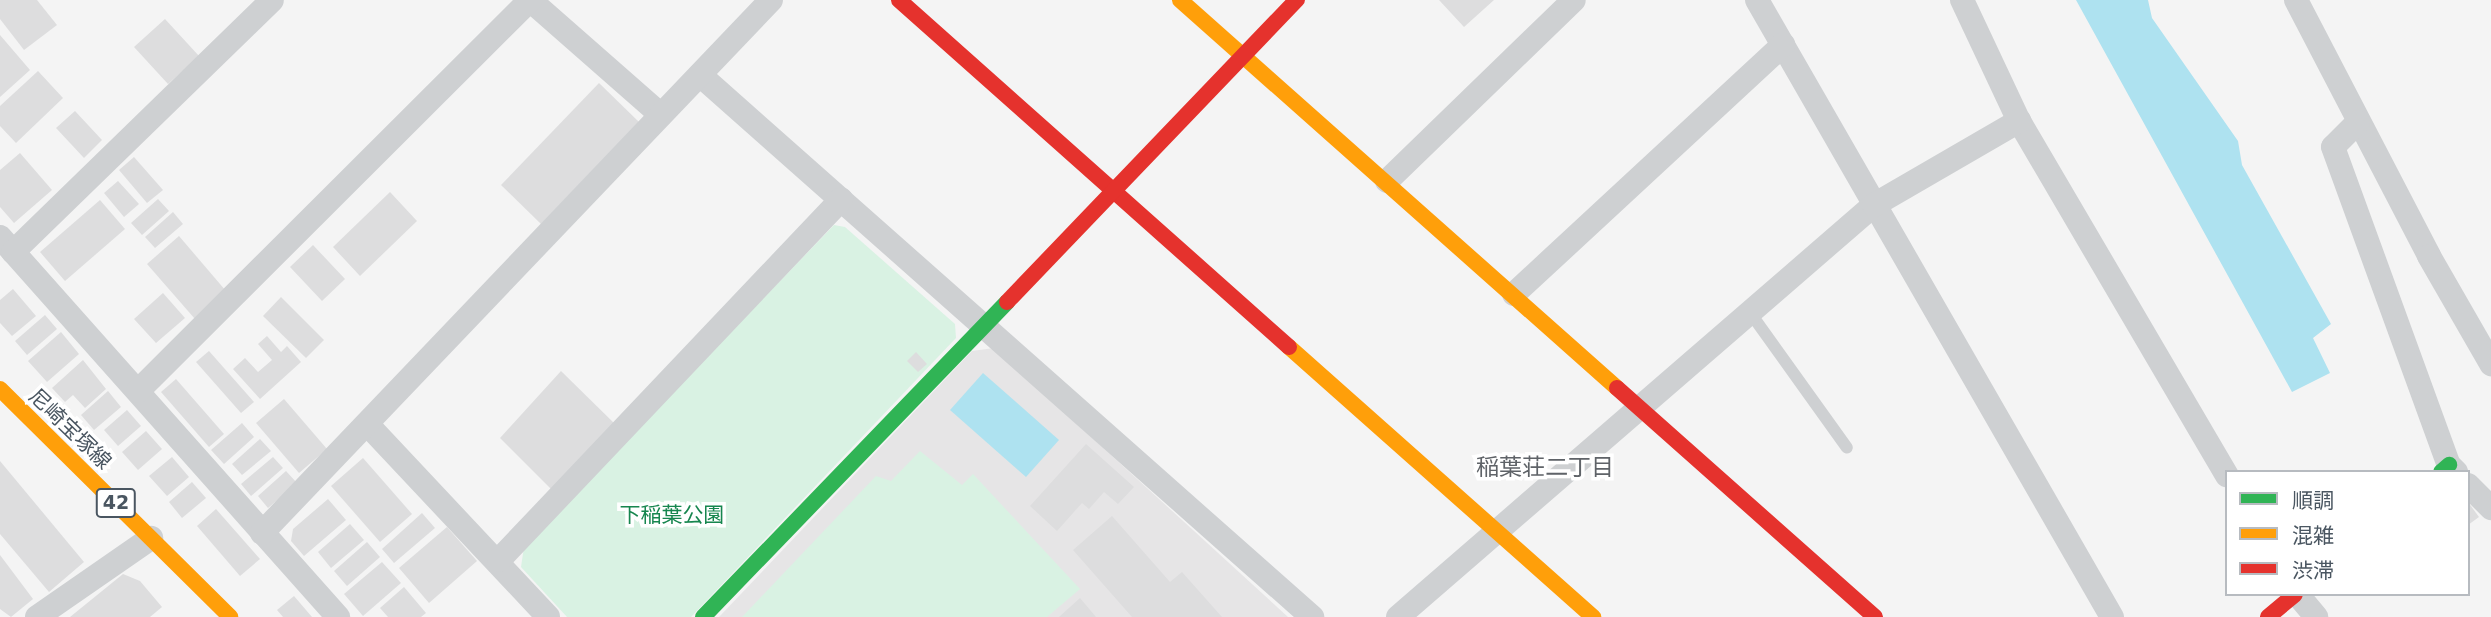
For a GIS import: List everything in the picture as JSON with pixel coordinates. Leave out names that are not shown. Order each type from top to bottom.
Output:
[{"type":"street","points":[[272,0],[7,244],[338,617]]},
{"type":"street","points":[[138,391],[530,0],[661,115]]},
{"type":"street","points":[[262,533],[771,0]]},
{"type":"street","points":[[899,0],[1592,617]]},
{"type":"street","points":[[1180,0],[1875,617]]},
{"type":"street","points":[[703,617],[981,323],[1297,0]]},
{"type":"street","points":[[1387,181],[1574,0]]},
{"type":"street","points":[[1757,0],[2112,617]]},
{"type":"street","points":[[1962,0],[2019,121],[2225,472]]},
{"type":"street","points":[[2296,0],[2358,122],[2491,363]]},
{"type":"street","points":[[1514,295],[1783,45]]},
{"type":"street","points":[[700,75],[1312,617]]},
{"type":"street","points":[[1398,617],[1874,205],[2019,121]]},
{"type":"street","points":[[2358,122],[2333,147],[2449,470]]},
{"type":"street","points":[[499,560],[841,200]]},
{"type":"street","name":"尼崎宝塚線","points":[[0,389],[6,407],[151,538],[230,617]]},
{"type":"street","points":[[368,425],[499,560],[548,617]]},
{"type":"street","points":[[2470,487],[2491,508]]},
{"type":"street","points":[[37,617],[151,538]]},
{"type":"street","points":[[2268,617],[2294,596]]},
{"type":"street","points":[[2298,596],[2316,617]]},
{"type":"lane","points":[[1749,311],[1847,448]]},
{"type":"shaded area","points":[[994,348],[1288,617],[719,617],[972,351]]},
{"type":"green space","name":"下稲葉公園","points":[[834,225],[845,227],[955,324],[956,338],[691,617],[567,617],[521,567],[524,547]]},
{"type":"green space","points":[[920,451],[962,485],[973,474],[1080,589],[1047,617],[742,617],[876,476],[891,481]]},
{"type":"water","points":[[2076,0],[2148,0],[2152,18],[2238,141],[2242,165],[2331,324],[2313,338],[2330,373],[2292,392]]},
{"type":"water","points":[[983,373],[1059,440],[1026,477],[950,410]]},
{"type":"building","points":[[0,0],[37,0],[57,25],[24,50],[0,19]]},
{"type":"building","points":[[1439,0],[1494,0],[1464,27]]},
{"type":"building","points":[[165,19],[199,56],[168,84],[134,47]]},
{"type":"building","points":[[0,35],[30,70],[0,97]]},
{"type":"building","points":[[38,71],[63,98],[16,143],[0,126],[0,106]]},
{"type":"building","points":[[599,83],[639,122],[541,224],[501,185]]},
{"type":"building","points":[[75,111],[102,140],[84,158],[56,128]]},
{"type":"building","points":[[20,153],[52,190],[14,223],[0,207],[0,170]]},
{"type":"building","points":[[134,157],[163,190],[147,203],[119,170]]},
{"type":"building","points":[[118,181],[139,204],[124,217],[104,193]]},
{"type":"building","points":[[390,192],[417,221],[360,276],[333,247]]},
{"type":"building","points":[[158,199],[169,211],[142,235],[131,223]]},
{"type":"building","points":[[100,200],[125,229],[65,281],[40,252]]},
{"type":"building","points":[[173,212],[183,224],[155,248],[145,237]]},
{"type":"building","points":[[179,236],[226,291],[195,319],[147,264]]},
{"type":"building","points":[[313,245],[345,279],[322,301],[290,267]]},
{"type":"building","points":[[13,289],[36,316],[12,336],[0,323],[0,300]]},
{"type":"building","points":[[163,293],[185,318],[156,343],[134,319]]},
{"type":"building","points":[[281,297],[324,340],[306,358],[263,316]]},
{"type":"building","points":[[45,315],[57,329],[27,355],[15,341]]},
{"type":"building","points":[[61,332],[79,354],[47,382],[28,361]]},
{"type":"building","points":[[267,336],[281,352],[287,346],[301,362],[260,399],[233,369],[245,358],[258,372],[272,360],[258,344]]},
{"type":"building","points":[[209,351],[254,402],[241,413],[196,362]]},
{"type":"building","points":[[916,352],[927,364],[918,372],[907,361]]},
{"type":"building","points":[[83,360],[106,389],[85,408],[73,395],[65,402],[52,388]]},
{"type":"building","points":[[561,371],[616,425],[551,489],[500,438]]},
{"type":"building","points":[[176,379],[224,434],[209,447],[161,392]]},
{"type":"building","points":[[108,391],[121,407],[94,430],[81,415]]},
{"type":"building","points":[[284,399],[327,449],[299,473],[256,423]]},
{"type":"building","points":[[127,410],[141,426],[118,446],[104,430]]},
{"type":"building","points":[[242,423],[254,437],[224,464],[211,450]]},
{"type":"building","points":[[146,431],[162,449],[138,470],[122,452]]},
{"type":"building","points":[[260,439],[271,451],[242,475],[232,464]]},
{"type":"building","points":[[1086,444],[1134,487],[1118,504],[1104,492],[1089,509],[1082,503],[1057,531],[1030,506]]},
{"type":"building","points":[[172,457],[189,477],[167,496],[149,476]]},
{"type":"building","points":[[273,457],[283,468],[251,496],[241,484]]},
{"type":"building","points":[[363,458],[412,514],[380,542],[331,486]]},
{"type":"building","points":[[0,461],[84,562],[49,592],[0,534]]},
{"type":"building","points":[[286,471],[297,483],[268,508],[258,496]]},
{"type":"building","points":[[192,482],[206,498],[182,518],[169,502]]},
{"type":"building","points":[[328,499],[346,520],[304,556],[291,541],[293,529]]},
{"type":"building","points":[[2470,505],[2479,517],[2470,524]]},
{"type":"building","points":[[216,509],[260,559],[240,576],[197,526]]},
{"type":"building","points":[[422,513],[435,528],[394,563],[382,549]]},
{"type":"building","points":[[1112,516],[1170,582],[1182,572],[1222,617],[1132,617],[1073,550]]},
{"type":"building","points":[[350,524],[364,540],[331,568],[318,552]]},
{"type":"building","points":[[447,527],[477,561],[429,603],[399,568]]},
{"type":"building","points":[[367,542],[380,557],[347,586],[334,571]]},
{"type":"building","points":[[0,555],[33,599],[11,617],[0,609]]},
{"type":"building","points":[[382,562],[401,583],[363,616],[344,594]]},
{"type":"building","points":[[123,574],[140,581],[162,607],[150,617],[70,617]]},
{"type":"building","points":[[404,587],[426,613],[421,617],[388,617],[380,608]]},
{"type":"building","points":[[294,596],[312,617],[283,617],[277,610]]},
{"type":"building","points":[[1080,598],[1096,617],[1059,617]]},
{"type":"traffic: fast","points":[[703,617],[1007,302]]},
{"type":"traffic: fast","points":[[2443,470],[2449,465]]},
{"type":"traffic: slow","points":[[1180,0],[1617,388]]},
{"type":"traffic: slow","points":[[1289,347],[1593,617]]},
{"type":"traffic: slow","points":[[0,389],[230,617]]},
{"type":"traffic: jam","points":[[899,0],[1289,347]]},
{"type":"traffic: jam","points":[[1007,302],[1297,0]]},
{"type":"traffic: jam","points":[[1617,388],[1875,617]]},
{"type":"traffic: jam","points":[[2268,617],[2293,596]]},
{"type":"district","name":"稲葉荘二丁目","points":[[1545,467]]}]
